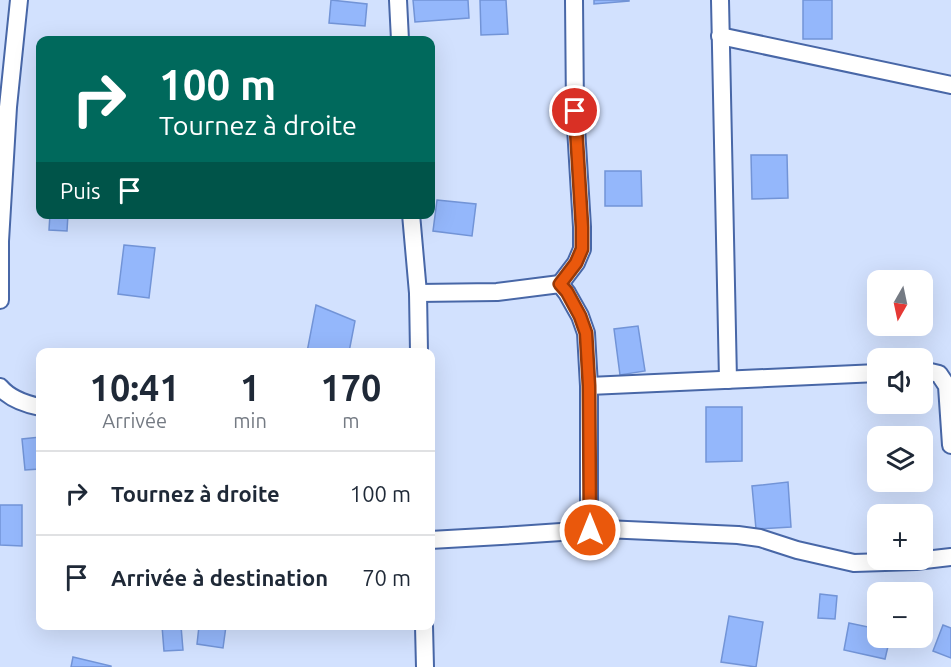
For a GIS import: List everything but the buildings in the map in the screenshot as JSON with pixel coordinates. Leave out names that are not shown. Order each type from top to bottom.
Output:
[{"type":"street","points":[[0,300],[0,242],[8,107],[18,0]]},
{"type":"street","points":[[398,0],[399,36]]},
{"type":"street","points":[[418,293],[497,292],[560,284],[576,263],[582,249],[582,227],[575,111],[574,0]]},
{"type":"street","points":[[720,0],[728,380]]},
{"type":"street","points":[[720,36],[951,85]]},
{"type":"street","points":[[411,219],[418,293],[419,348]]},
{"type":"street","points":[[560,284],[580,316],[586,333],[589,386],[590,530]]},
{"type":"street","points":[[933,373],[939,374],[947,386],[951,445]]},
{"type":"street","points":[[589,386],[867,374]]},
{"type":"street","points":[[0,387],[16,400],[36,406]]},
{"type":"street","points":[[435,540],[616,529],[760,538],[797,550],[854,563],[916,561],[951,557]]},
{"type":"street","points":[[424,630],[425,667]]},
{"type":"route","points":[[575,111],[582,249],[576,263],[560,284],[580,316],[586,333],[589,386],[590,530]]}]
